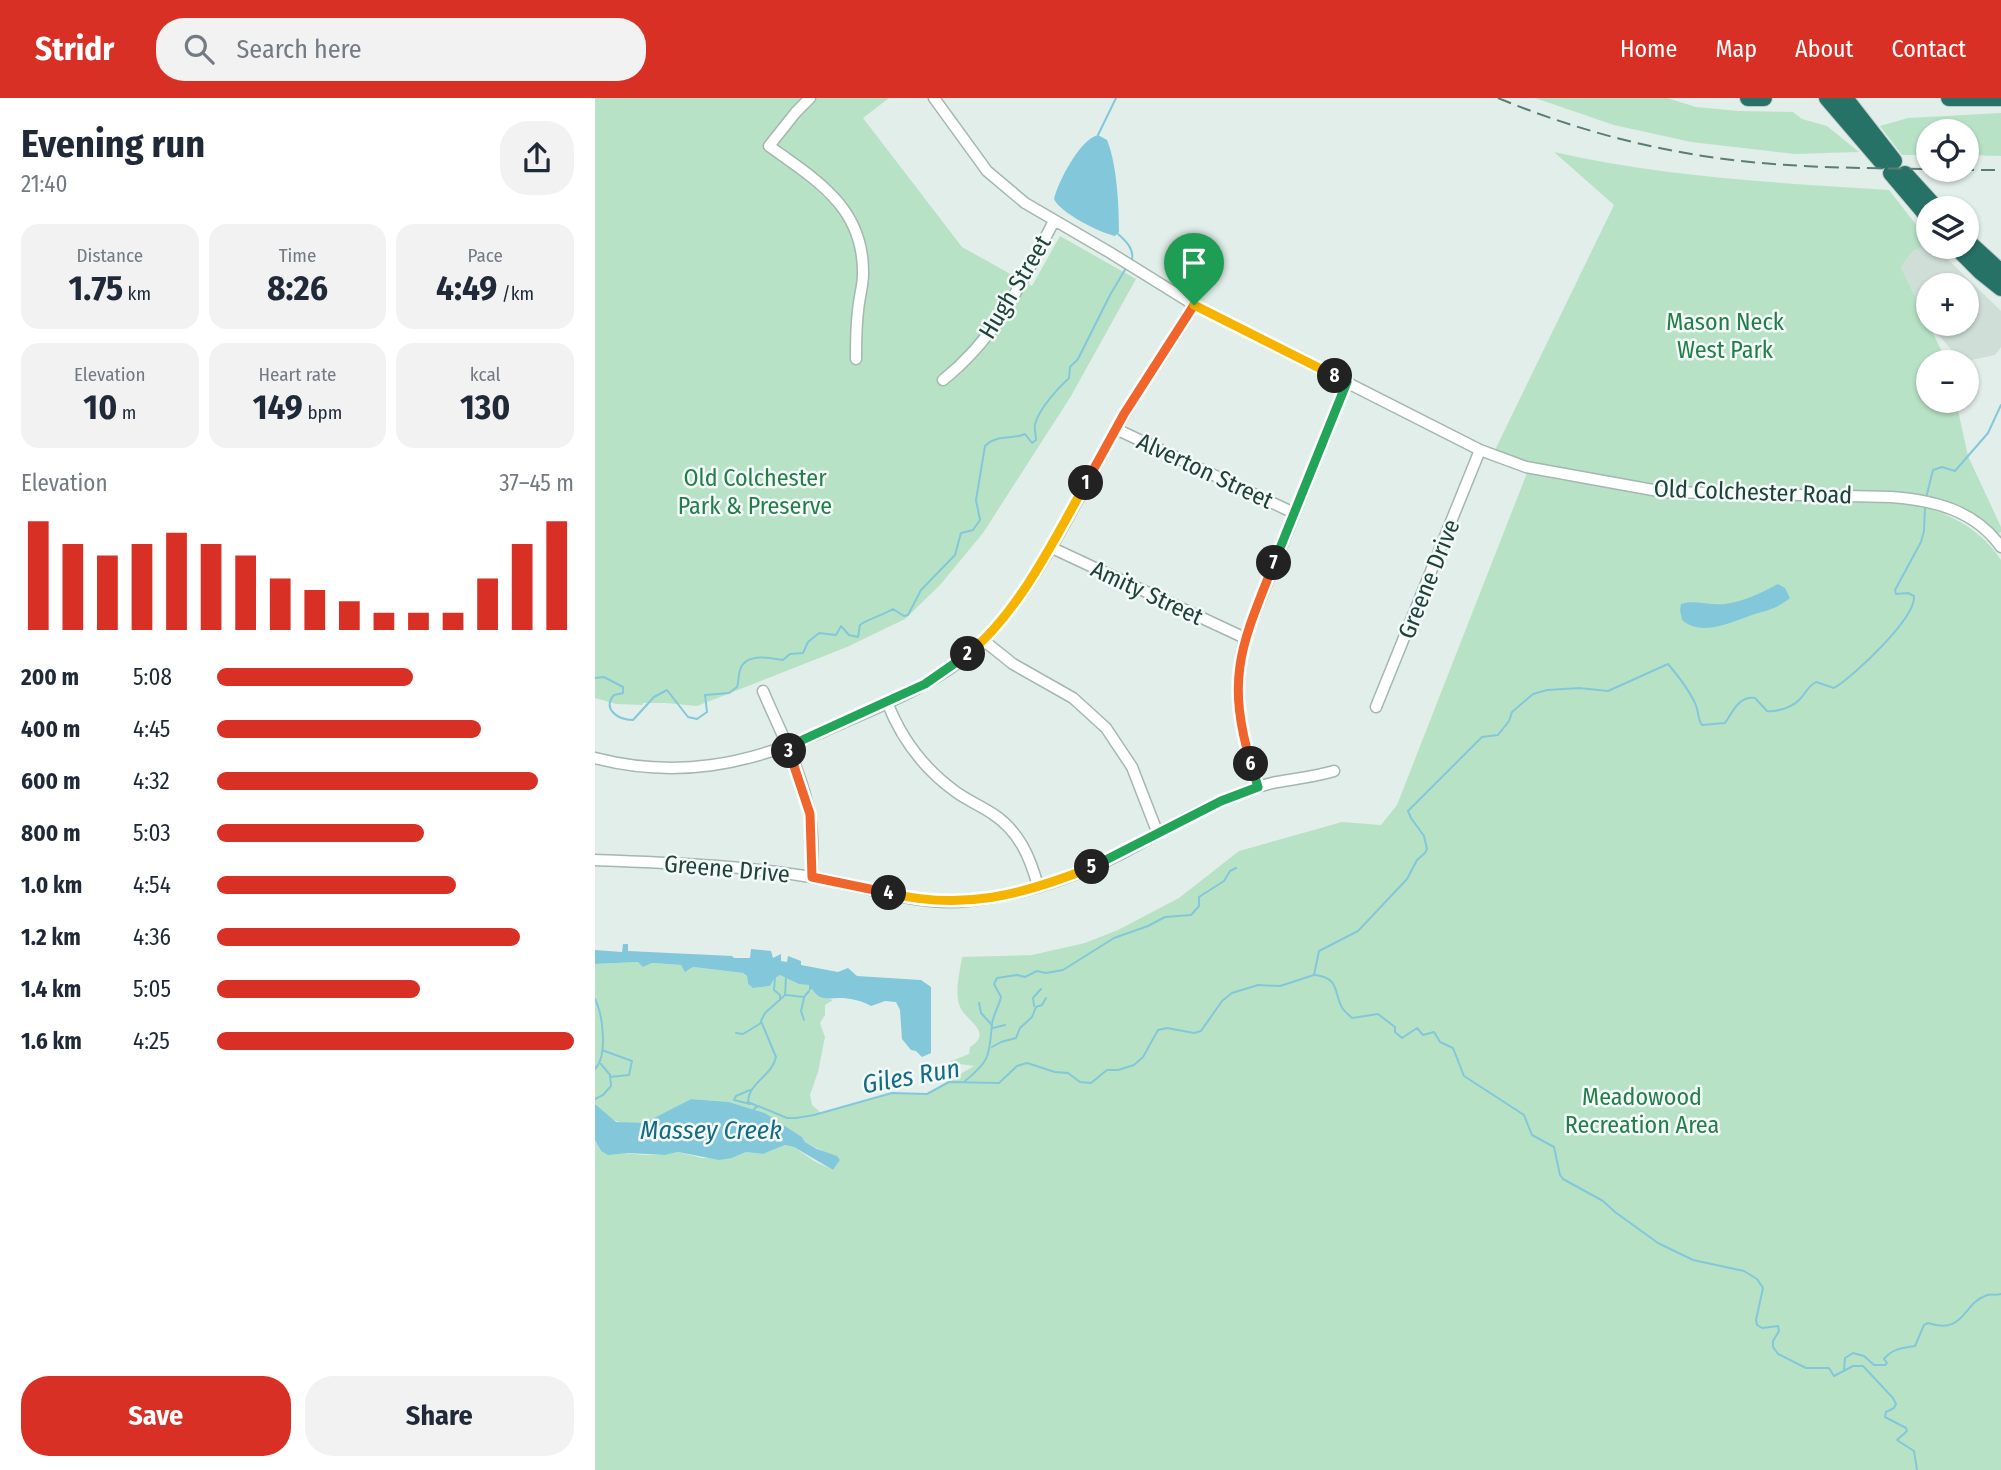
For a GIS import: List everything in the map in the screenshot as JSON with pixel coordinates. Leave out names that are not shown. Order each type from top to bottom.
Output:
[{"type":"highway","points":[[1748,98],[1763,98]]},
{"type":"highway","points":[[1827,98],[1923,196]]},
{"type":"highway","points":[[1845,98],[1916,200]]},
{"type":"highway","points":[[1949,98],[2001,98]]},
{"type":"highway","points":[[1979,252],[2001,272]]},
{"type":"highway","points":[[1968,259],[2001,288]]},
{"type":"street","points":[[810,98],[769,146],[827,188],[845,210],[853,227],[862,255],[863,276],[857,317],[856,359]]},
{"type":"street","name":"Old Colchester Road","points":[[933,98],[997,182],[1024,204],[1109,252],[1194,305],[1480,450],[1526,467],[1664,492],[1891,497],[1918,500],[1967,516],[2000,545]]},
{"type":"street","name":"Hugh Street","points":[[943,380],[972,355],[996,326],[1054,221]]},
{"type":"street","points":[[595,758],[630,765],[683,768],[736,762],[787,747],[887,702],[936,678],[961,660],[983,640],[1017,598],[1050,547],[1116,429],[1194,305]]},
{"type":"street","points":[[1258,787],[1243,737],[1238,709],[1239,662],[1245,638],[1347,382]]},
{"type":"street","name":"Alverton Street","points":[[1116,429],[1294,513]]},
{"type":"street","name":"Greene Drive","points":[[1376,707],[1480,450]]},
{"type":"street","name":"Amity Street","points":[[1050,547],[1245,638]]},
{"type":"street","points":[[983,640],[1013,664],[1073,698],[1105,728],[1132,767],[1158,834]]},
{"type":"street","points":[[763,691],[787,747],[810,814],[812,877]]},
{"type":"street","points":[[887,702],[904,738],[927,767],[956,792],[999,818],[1017,836],[1024,847],[1038,886]]},
{"type":"street","name":"Greene Drive","points":[[595,860],[717,867],[812,877],[913,899],[943,902],[993,898],[1038,886],[1100,864],[1221,801],[1258,787],[1334,771]]},
{"type":"shaded area","points":[[1916,250],[1916,259],[1947,259],[1962,273],[1916,273],[1916,298],[1901,267]]},
{"type":"shaded area","points":[[1979,290],[2001,311],[2001,347],[1995,355],[1979,358],[1979,350],[1952,350],[1939,336],[1979,336]]},
{"type":"green space","name":"Old Colchester Park & Preserve","points":[[595,98],[889,98],[863,118],[962,247],[1032,286],[1060,236],[1136,279],[1071,396],[983,533],[940,585],[905,619],[847,647],[697,706],[666,703],[616,704],[595,698]]},
{"type":"green space","points":[[1535,98],[1667,98],[1696,107],[1793,112],[1802,119],[1827,126],[1859,152],[1795,154],[1691,142],[1614,125]]},
{"type":"green space","points":[[2001,113],[2001,156],[1979,155],[1979,119],[1916,119],[1916,155],[1902,155],[1880,126],[1908,118]]},
{"type":"green space","name":"Mason Neck West Park","points":[[1554,152],[1679,173],[1889,190],[1916,225],[1916,250],[1901,267],[1916,298],[1916,336],[1934,336],[1941,350],[1916,350],[1916,413],[1959,413],[1968,456],[2001,532],[1996,534],[1937,499],[1919,494],[1889,491],[1656,487],[1532,464],[1495,450],[1614,205]]},
{"type":"green space","name":"Meadowood Recreation Area","points":[[1527,473],[1679,500],[1905,502],[1959,521],[1982,537],[2001,560],[2001,1470],[595,1470],[595,1140],[601,1151],[645,1155],[678,1152],[702,1158],[732,1158],[746,1152],[763,1154],[785,1145],[794,1147],[833,1170],[840,1160],[805,1142],[802,1137],[765,1113],[729,1102],[691,1099],[644,1123],[626,1124],[610,1119],[595,1104],[595,964],[638,962],[645,966],[652,963],[681,965],[687,971],[693,967],[743,973],[753,988],[770,986],[780,975],[809,985],[809,990],[833,1000],[825,1005],[825,1015],[820,1023],[825,1037],[810,1095],[812,1105],[821,1113],[892,1093],[927,1094],[974,1066],[960,1064],[949,1074],[944,1073],[944,1064],[969,1054],[970,1047],[977,1042],[979,1036],[979,1031],[963,1012],[958,1001],[962,957],[1032,955],[1085,943],[1118,930],[1179,898],[1239,851],[1342,822],[1381,825],[1397,805]]},
{"type":"water","points":[[1098,135],[1107,140],[1115,173],[1119,232],[1115,236],[1072,216],[1054,199],[1065,172],[1077,153],[1091,138]]},
{"type":"water","points":[[1778,584],[1785,588],[1790,598],[1773,608],[1709,628],[1699,628],[1682,620],[1681,604],[1732,603]]},
{"type":"water","points":[[623,944],[628,944],[628,951],[734,958],[750,958],[751,949],[771,951],[773,958],[781,954],[781,961],[787,962],[788,956],[801,961],[801,965],[838,972],[848,968],[857,976],[921,980],[931,987],[931,1053],[922,1057],[911,1050],[902,1039],[900,1010],[896,1002],[885,1001],[871,1006],[851,999],[823,998],[812,989],[809,991],[809,985],[799,984],[780,975],[770,986],[753,988],[743,973],[693,967],[685,972],[681,965],[652,963],[643,967],[638,962],[595,964],[595,950],[622,952]]},
{"type":"water","name":"Massey Creek","points":[[691,1099],[729,1102],[765,1113],[802,1137],[805,1142],[837,1156],[840,1160],[833,1170],[794,1147],[785,1145],[763,1154],[746,1152],[719,1160],[678,1152],[665,1155],[608,1155],[601,1151],[595,1140],[595,1104],[616,1122],[644,1123]]},
{"type":"waterway","points":[[1098,135],[1116,98]]},
{"type":"waterway","points":[[1118,234],[1131,249],[1132,259]]},
{"type":"waterway","points":[[595,678],[604,677],[623,687],[623,693],[614,695],[611,700],[611,709],[617,716],[633,720],[654,697],[667,690],[688,717],[697,719],[707,712],[705,695],[729,693],[737,687],[743,664],[752,658],[783,660],[790,654],[803,653],[808,642],[819,633],[836,635],[841,626],[849,635],[858,637],[860,625],[893,609],[904,616],[908,615],[921,590],[955,555],[961,533],[973,530],[980,520],[976,500],[985,446],[994,440],[1025,434],[1032,443],[1036,440],[1035,426],[1040,412],[1069,378],[1070,367],[1078,359],[1126,268]]},
{"type":"waterway","name":"Giles Run","points":[[1926,498],[1933,470],[1942,467],[1955,471],[1988,433],[2001,405]]},
{"type":"waterway","name":"Giles Run","points":[[754,1109],[758,1106],[787,1118],[814,1115],[892,1093],[927,1094],[949,1082],[999,1083],[1017,1066],[1027,1063],[1055,1072],[1068,1073],[1080,1082],[1091,1083],[1107,1070],[1134,1065],[1143,1057],[1158,1030],[1167,1028],[1194,1033],[1201,1031],[1222,1001],[1232,993],[1258,985],[1280,986],[1314,975],[1319,951],[1358,931],[1407,879],[1417,860],[1425,853],[1427,849],[1424,836],[1408,811],[1482,737],[1498,735],[1509,721],[1512,712],[1533,694],[1547,690],[1579,688],[1608,691],[1668,664],[1692,698],[1702,725],[1725,723],[1737,705],[1745,699],[1755,698],[1767,711],[1776,711],[1797,702],[1816,682],[1834,688],[1882,646],[1912,606],[1914,596],[1908,593],[1896,594],[1895,590],[1921,542],[1925,507]]},
{"type":"waterway","points":[[965,1081],[980,1068],[987,1056],[993,1021],[1001,997],[994,984],[997,978],[1017,975],[1025,977],[1037,971],[1046,973],[1063,970],[1114,938],[1165,917],[1191,915],[1199,906],[1199,897],[1224,881],[1230,871],[1236,868]]},
{"type":"waterway","points":[[1315,975],[1333,983],[1343,1009],[1352,1018],[1378,1014],[1395,1027],[1395,1032],[1402,1038],[1417,1028],[1423,1035],[1434,1032],[1440,1042],[1453,1048],[1464,1076],[1524,1115],[1532,1135],[1554,1147],[1563,1179],[1603,1201],[1658,1243],[1693,1260],[1744,1271],[1757,1279],[1763,1288],[1757,1325],[1762,1328],[1778,1326],[1779,1331],[1773,1341],[1773,1347],[1778,1354],[1806,1368],[1829,1368],[1834,1376],[1853,1366],[1863,1366],[1893,1398],[1896,1404],[1886,1412],[1885,1417],[1906,1428],[1907,1431],[1897,1440],[1914,1451],[1917,1470]]},
{"type":"waterway","points":[[775,977],[774,990],[780,995],[780,1000]]},
{"type":"waterway","points":[[757,1106],[748,1102],[749,1095],[774,1064],[776,1057],[761,1021],[765,1013],[785,995],[786,977]]},
{"type":"waterway","points":[[1034,1006],[1033,998],[1041,989]]},
{"type":"waterway","points":[[786,995],[804,997],[809,991]]},
{"type":"waterway","points":[[804,998],[801,1011],[804,1020]]},
{"type":"waterway","points":[[992,1047],[1016,1038],[1020,1028],[1046,998]]},
{"type":"waterway","points":[[595,999],[603,1035],[602,1055],[595,1069]]},
{"type":"waterway","points":[[979,1003],[981,1013],[992,1025]]},
{"type":"waterway","points":[[736,1033],[743,1034],[761,1023]]},
{"type":"waterway","points":[[993,1028],[1005,1025]]},
{"type":"waterway","points":[[602,1050],[632,1061],[629,1075],[610,1077]]},
{"type":"waterway","points":[[595,1099],[611,1086],[610,1075],[601,1064]]},
{"type":"waterway","points":[[750,1090],[736,1096],[734,1100],[750,1104]]},
{"type":"waterway","points":[[1844,1370],[1845,1358],[1853,1353],[1864,1356],[1874,1365],[1885,1365],[1887,1363],[1884,1359],[1891,1353],[1915,1346],[1924,1325],[1949,1325],[1962,1317],[1978,1300],[1987,1295],[2001,1294]]},
{"type":"railway","points":[[1498,98],[1587,130],[1679,152],[1788,165],[1916,169]]},
{"type":"railway","points":[[1979,170],[2001,170]]},
{"type":"route","points":[[1194,305],[1347,382],[1245,638],[1239,662],[1237,691],[1240,724],[1258,787],[1204,809],[1100,864],[1068,877],[993,898],[934,902],[812,877],[813,836],[810,814],[787,747],[925,684],[975,649],[1017,598],[1050,547],[1124,414],[1194,305]]}]
